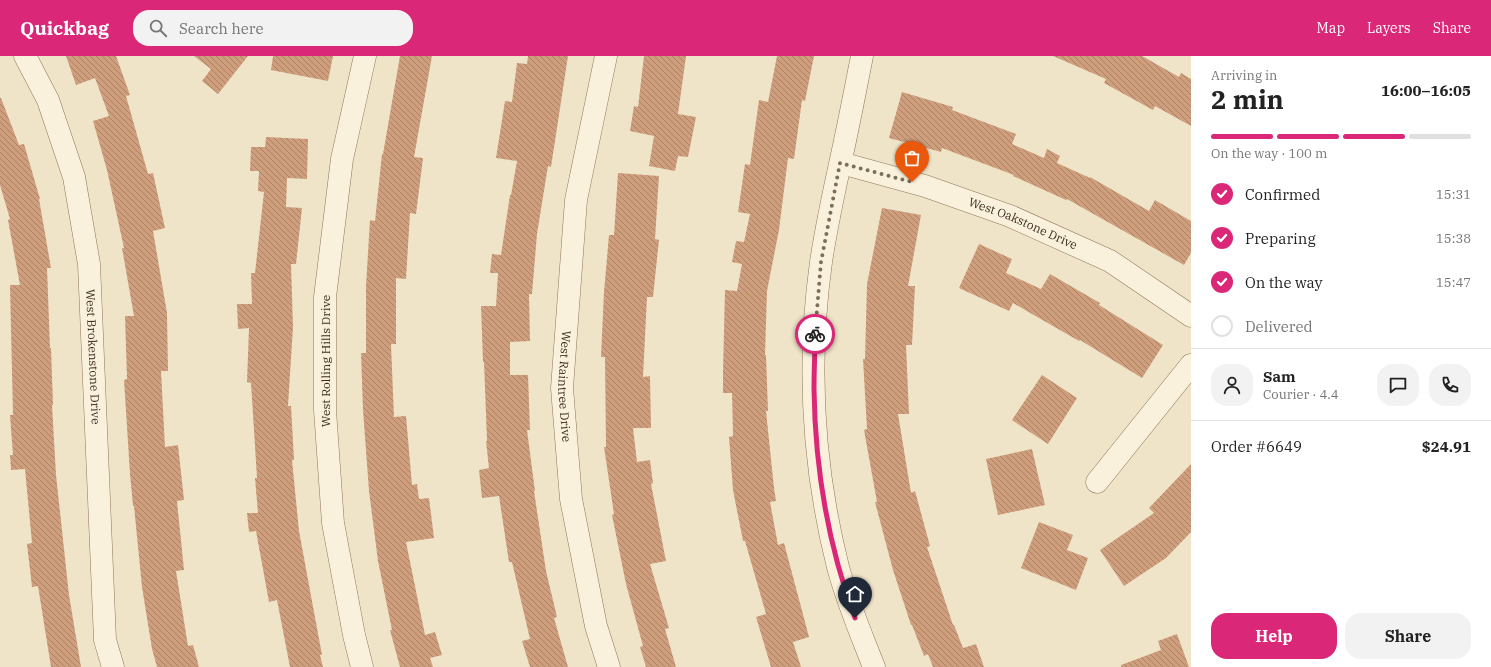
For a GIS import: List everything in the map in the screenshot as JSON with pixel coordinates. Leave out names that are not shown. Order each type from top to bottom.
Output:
[{"type":"street","name":"West Brokenstone Drive","points":[[25,56],[48,100],[74,177],[89,264],[106,640],[113,667]]},
{"type":"street","name":"West Rolling Hills Drive","points":[[362,667],[354,635],[333,522],[325,402],[325,297],[342,159],[365,56]]},
{"type":"street","name":"West Raintree Drive","points":[[606,56],[576,200],[562,388],[571,500],[596,626],[609,667]]},
{"type":"street","points":[[862,56],[826,231],[815,326],[814,389],[821,482],[839,568],[850,603],[874,667]]},
{"type":"street","name":"West Oakstone Drive","points":[[840,163],[925,186],[1010,216],[1110,261],[1191,316]]},
{"type":"street","points":[[1097,482],[1191,365]]},
{"type":"building","points":[[66,56],[116,56],[130,95],[126,96],[148,174],[153,173],[165,228],[153,231],[167,313],[168,371],[161,371],[165,447],[178,445],[184,500],[177,501],[184,570],[176,571],[188,646],[193,645],[199,667],[157,667],[152,649],[142,587],[133,506],[124,380],[127,379],[125,316],[134,316],[122,248],[124,248],[107,170],[93,121],[109,116],[95,78],[76,85]]},
{"type":"building","points":[[194,56],[248,56],[218,94],[202,81],[211,69]]},
{"type":"building","points":[[273,56],[333,56],[328,81],[271,70]]},
{"type":"building","points":[[400,56],[432,56],[414,157],[423,158],[416,214],[410,213],[406,279],[396,278],[396,344],[391,344],[394,417],[406,416],[412,485],[417,484],[419,499],[429,498],[434,538],[406,542],[425,635],[435,632],[442,655],[430,658],[433,667],[400,667],[390,630],[392,630],[378,561],[369,491],[363,410],[361,353],[366,353],[366,286],[370,220],[375,221],[382,154]]},
{"type":"building","points":[[528,56],[568,56],[551,167],[548,166],[537,234],[532,294],[529,294],[530,341],[510,342],[510,375],[528,375],[530,430],[527,430],[534,491],[546,571],[557,617],[554,618],[568,667],[530,667],[522,641],[530,639],[512,562],[509,562],[499,496],[482,498],[479,470],[489,468],[486,441],[481,306],[496,306],[498,273],[490,273],[492,254],[501,255],[517,161],[496,158],[505,101],[512,102],[517,63],[527,64]]},
{"type":"building","points":[[644,56],[686,56],[678,114],[696,117],[688,157],[678,156],[675,171],[649,166],[654,136],[630,131],[634,106],[638,107]]},
{"type":"building","points":[[777,56],[814,56],[805,101],[802,100],[794,159],[788,158],[779,230],[767,291],[765,355],[768,411],[766,411],[776,501],[770,502],[778,545],[784,543],[809,637],[793,642],[801,667],[771,667],[756,617],[766,614],[745,541],[743,541],[733,490],[729,437],[733,436],[732,393],[723,393],[725,290],[737,291],[742,264],[732,262],[736,241],[744,242],[750,214],[738,212],[745,164],[750,165],[759,100],[768,102]]},
{"type":"building","points":[[1053,56],[1142,56],[1179,77],[1181,73],[1191,79],[1191,126],[1155,106],[1153,110],[1104,83],[1106,79]]},
{"type":"building","points":[[902,92],[953,107],[952,110],[1016,134],[1012,144],[1044,158],[1047,149],[1060,156],[1057,163],[1090,177],[1149,211],[1155,200],[1191,221],[1191,253],[1184,265],[1067,199],[1066,200],[1013,176],[1014,175],[942,148],[941,152],[889,138]]},
{"type":"building","points":[[0,98],[19,145],[24,144],[40,199],[51,268],[47,268],[56,475],[69,595],[81,667],[51,667],[38,586],[32,587],[27,544],[32,543],[25,469],[11,470],[10,455],[13,455],[10,415],[13,415],[10,285],[20,285],[8,220],[10,219],[0,185]]},
{"type":"building","points":[[266,137],[308,139],[307,179],[287,178],[286,207],[302,208],[296,264],[291,264],[293,327],[288,406],[291,406],[294,460],[292,460],[299,531],[323,667],[290,667],[277,600],[269,602],[256,531],[249,532],[247,513],[258,513],[255,478],[257,478],[251,383],[247,382],[249,328],[238,329],[237,304],[252,304],[251,273],[255,273],[264,192],[258,191],[259,171],[250,171],[251,147],[265,147]]},
{"type":"building","points":[[618,173],[659,176],[655,239],[659,240],[653,297],[647,297],[643,377],[650,376],[651,428],[633,428],[637,462],[650,460],[653,483],[651,484],[666,561],[650,564],[669,628],[665,629],[676,667],[646,667],[640,647],[643,646],[626,584],[612,515],[614,514],[604,447],[606,447],[605,357],[601,357],[604,292],[609,235],[614,235]]},
{"type":"building","points":[[882,208],[921,215],[908,286],[915,286],[912,345],[906,345],[909,414],[898,414],[911,493],[915,491],[930,546],[927,547],[953,625],[963,648],[976,644],[984,667],[933,667],[928,654],[924,656],[911,625],[893,570],[875,502],[877,502],[864,430],[867,429],[863,359],[865,359],[867,284]]},
{"type":"building","points":[[979,244],[1012,259],[1006,273],[1041,289],[1050,274],[1100,303],[1099,305],[1163,345],[1142,378],[1080,340],[1079,341],[1013,303],[1009,311],[959,288]]},
{"type":"building","points":[[1042,375],[1077,398],[1048,444],[1012,420]]},
{"type":"building","points":[[1032,449],[1045,505],[998,515],[986,459]]},
{"type":"building","points":[[1191,464],[1191,532],[1166,558],[1124,586],[1100,550],[1154,513],[1149,508]]},
{"type":"building","points":[[1039,522],[1073,535],[1067,550],[1088,558],[1076,590],[1021,568]]},
{"type":"building","points":[[1177,634],[1189,667],[1121,667],[1121,665],[1161,650],[1158,641]]},
{"type":"way so far","points":[[815,334],[821,262],[840,163],[912,182]]},
{"type":"route","points":[[815,334],[814,389],[821,482],[839,568],[855,618]]}]
